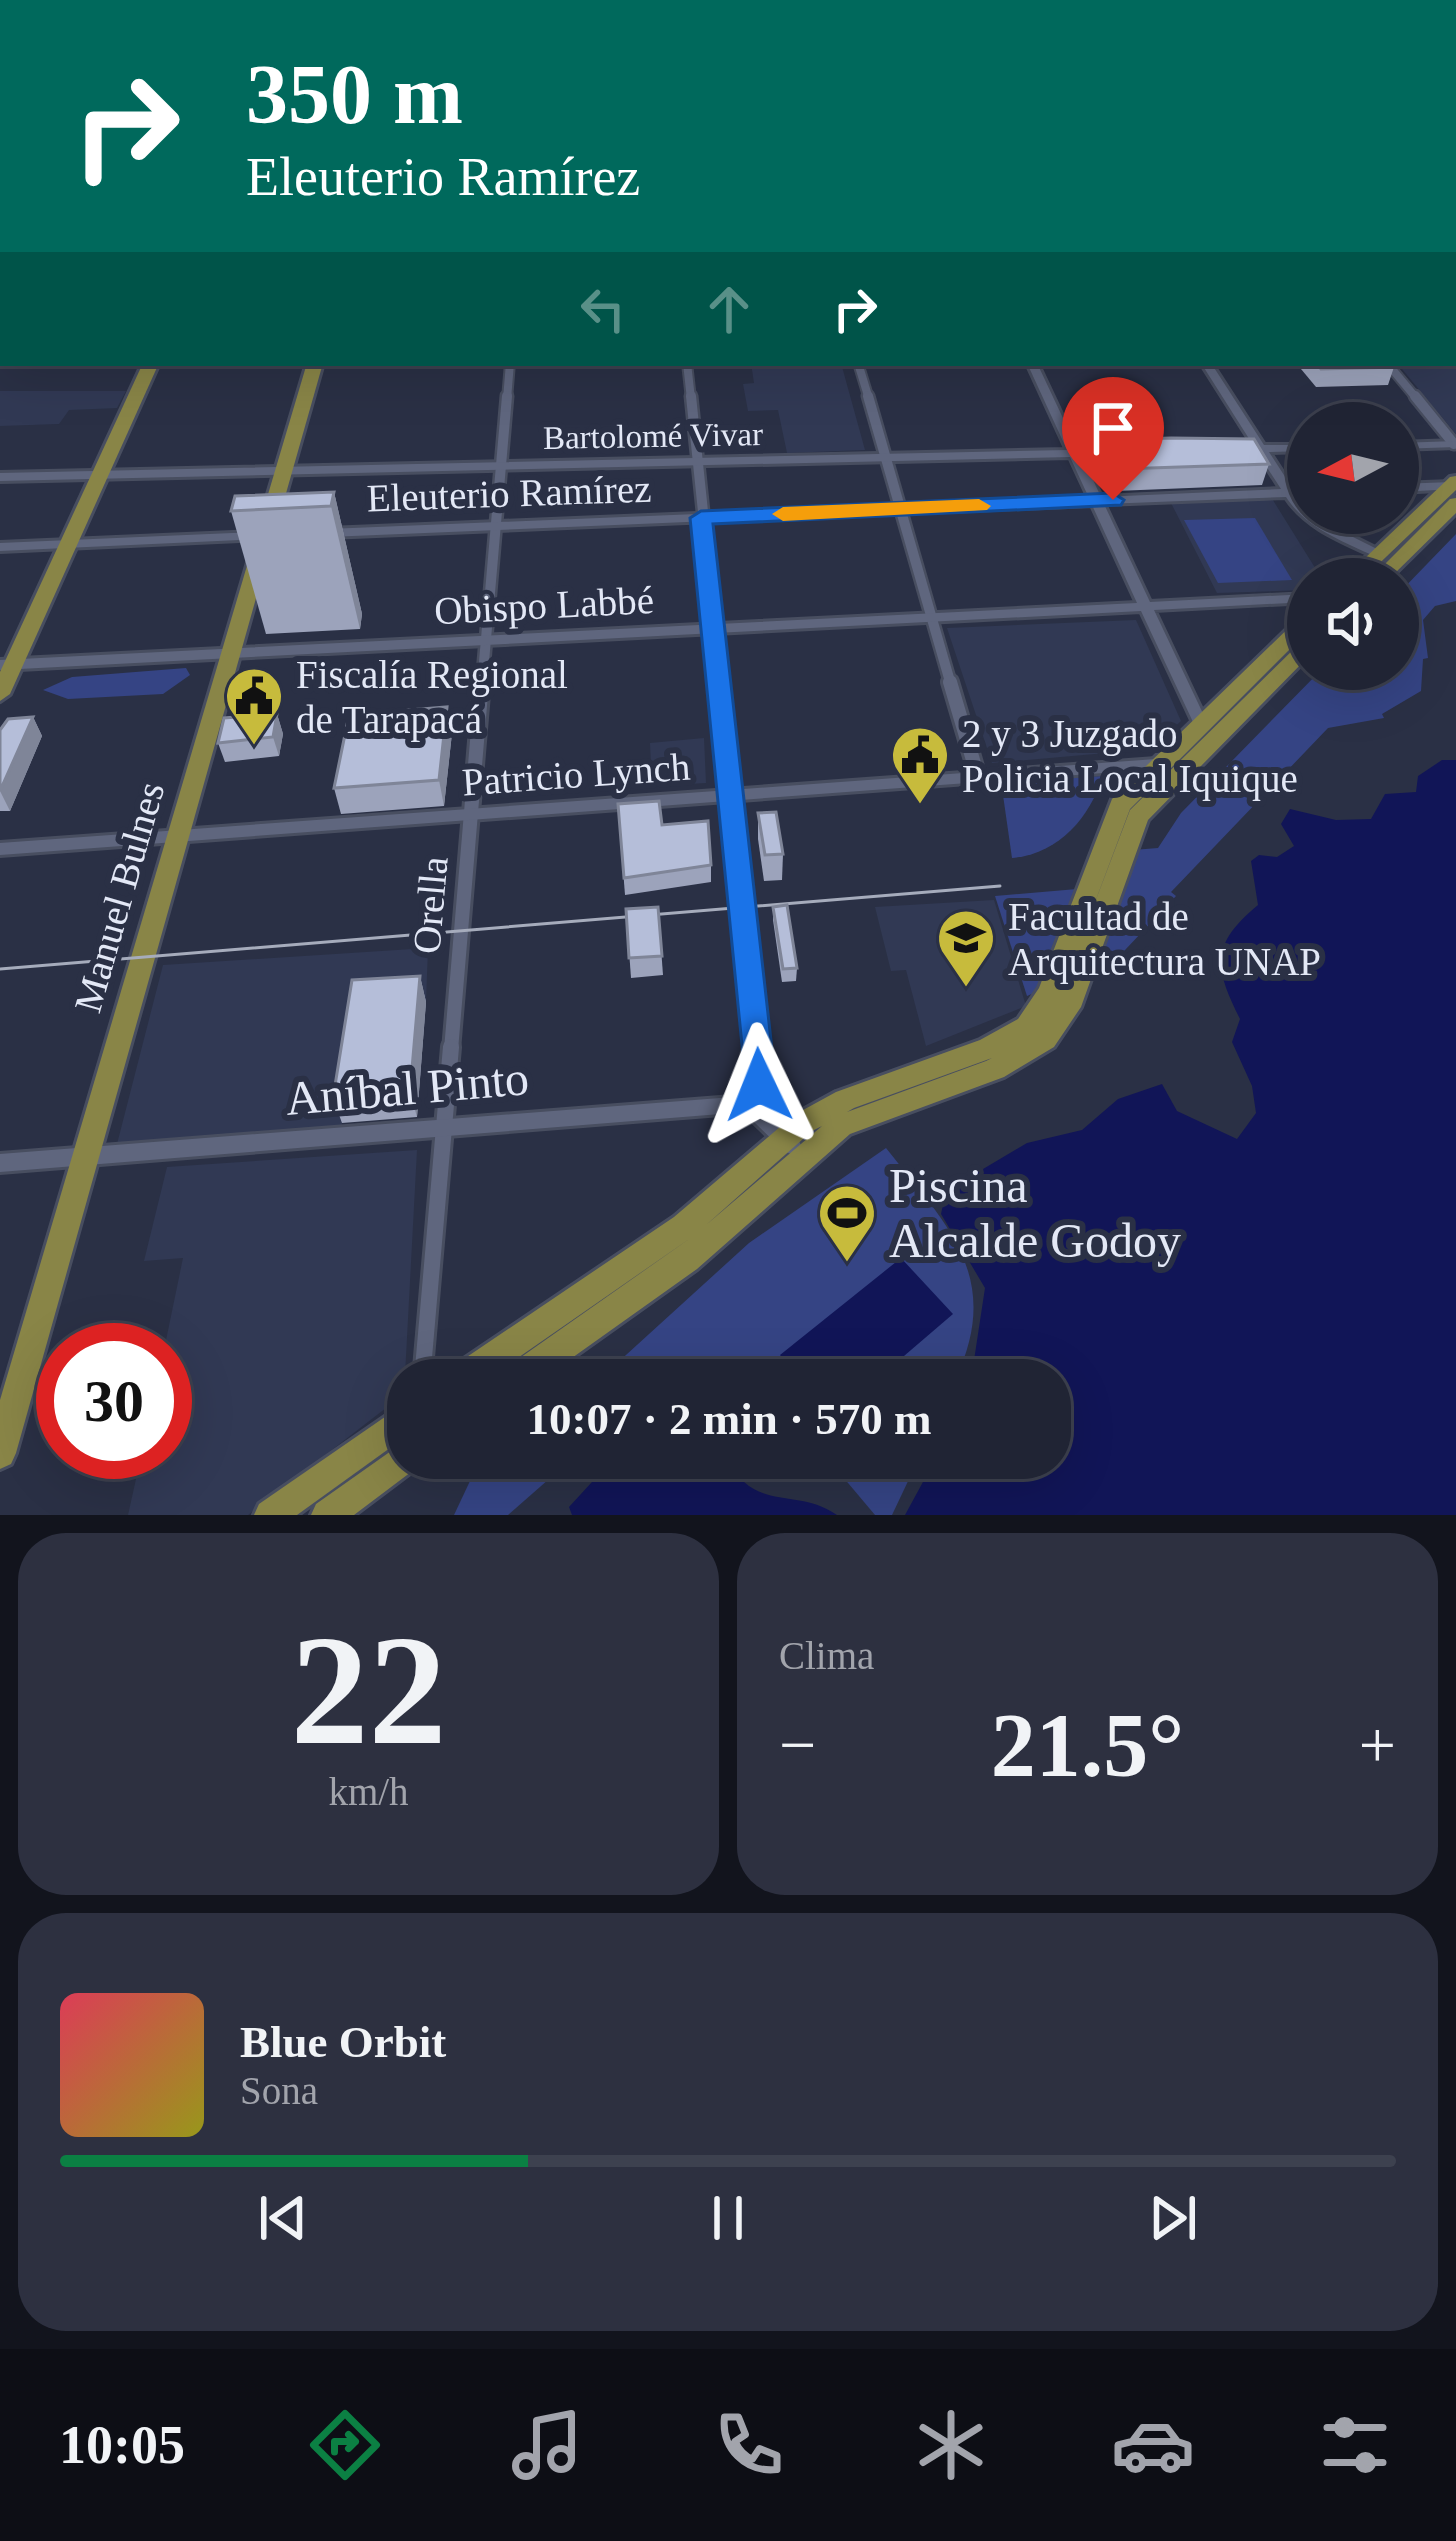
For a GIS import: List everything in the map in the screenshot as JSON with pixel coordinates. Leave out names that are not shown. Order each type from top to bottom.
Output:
[{"type":"main road","points":[[0,694],[7,665],[151,366]]},
{"type":"main road","name":"Manuel Bulnes","points":[[0,1454],[230,654],[273,536],[284,471],[314,366]]},
{"type":"main road","points":[[1391,558],[1455,489]]},
{"type":"main road","points":[[545,1359],[687,1259],[793,1147],[845,1100],[976,1054],[1035,1018],[1050,992],[1113,818],[1156,764],[1287,640]]},
{"type":"main road","points":[[490,1359],[793,1147],[856,1118],[995,1070],[1045,1040],[1069,1006],[1138,815],[1287,667]]},
{"type":"main road","points":[[270,1515],[387,1431]]},
{"type":"main road","points":[[327,1515],[387,1471]]},
{"type":"street","name":"Orella","points":[[424,1359],[510,366]]},
{"type":"street","points":[[687,366],[761,1066],[759,1085],[744,1107],[793,1147]]},
{"type":"street","points":[[860,366],[978,777]]},
{"type":"street","points":[[1033,366],[1200,722]]},
{"type":"street","points":[[1208,366],[1287,490]]},
{"type":"street","points":[[1390,366],[1455,444]]},
{"type":"street","points":[[1419,445],[1455,444]]},
{"type":"street","points":[[1222,450],[1287,448]]},
{"type":"street","name":"Bartolomé Vivar","points":[[0,477],[1136,452]]},
{"type":"street","points":[[1419,488],[1455,489]]},
{"type":"street","name":"Eleuterio Ramírez","points":[[303,534],[1287,493]]},
{"type":"street","points":[[1332,534],[1369,558]]},
{"type":"street","points":[[0,547],[273,536]]},
{"type":"street","name":"Obispo Labbé","points":[[7,665],[1287,599]]},
{"type":"street","name":"Patricio Lynch","points":[[0,849],[1156,764]]},
{"type":"street","name":"Aníbal Pinto","points":[[0,1163],[744,1107]]},
{"type":"shaded area","points":[[751,366],[842,366],[865,450],[787,453],[778,410],[748,411],[743,384],[754,383]]},
{"type":"shaded area","points":[[1399,366],[1456,366],[1456,434]]},
{"type":"shaded area","points":[[0,391],[126,391],[117,408],[69,410],[59,424],[0,426]]},
{"type":"shaded area","points":[[1271,497],[1287,523],[1287,534],[1294,534],[1309,558],[1287,558],[1287,591],[1217,593],[1171,503]]},
{"type":"shaded area","points":[[1255,518],[1287,572],[1287,580],[1218,583],[1184,520]]},
{"type":"shaded area","points":[[1456,534],[1456,601],[1435,606],[1423,620],[1428,658],[1423,659],[1421,691],[1382,714],[1384,718],[1328,728],[1171,892],[1176,896],[1109,967],[1097,960],[1133,850],[1158,848],[1181,813],[1301,690],[1419,690],[1419,572]]},
{"type":"shaded area","points":[[1136,620],[1181,721],[1151,749],[992,763],[947,628]]},
{"type":"shaded area","points":[[186,668],[190,675],[163,694],[68,699],[43,690],[72,677]]},
{"type":"shaded area","points":[[704,738],[706,783],[652,786],[650,743]]},
{"type":"shaded area","points":[[1442,760],[1456,760],[1456,1515],[905,1515],[925,1479],[1071,1479],[1071,1359],[974,1359],[985,1288],[941,1214],[946,1191],[1027,1143],[1082,1130],[1118,1099],[1162,1084],[1177,1111],[1237,1139],[1256,1113],[1252,1086],[1232,1042],[1240,1019],[1225,985],[1221,958],[1231,932],[1258,905],[1251,861],[1259,855],[1277,857],[1294,846],[1281,824],[1290,809],[1336,820],[1371,819],[1385,794],[1416,792],[1418,776]]},
{"type":"shaded area","points":[[1103,776],[1070,832],[1044,850],[1012,858],[1001,781]]},
{"type":"shaded area","points":[[1077,889],[1039,991],[1027,996],[995,896]]},
{"type":"shaded area","name":"Facultad de Arquitectura UNAP","points":[[994,900],[1026,1006],[926,1046],[906,970],[891,971],[875,907]]},
{"type":"shaded area","points":[[428,948],[426,1002],[359,1006],[341,1130],[116,1148],[163,965]]},
{"type":"shaded area","name":"Piscina Alcalde Godoy","points":[[886,1148],[948,1228],[962,1254],[973,1311],[963,1359],[622,1359],[749,1243]]},
{"type":"shaded area","points":[[417,1150],[406,1359],[387,1359],[387,1407],[248,1515],[128,1515],[136,1479],[192,1479],[192,1323],[170,1323],[183,1258],[144,1261],[167,1167]]},
{"type":"shaded area","points":[[901,1258],[953,1314],[900,1359],[783,1359],[780,1355]]},
{"type":"shaded area","points":[[471,1479],[549,1479],[508,1515],[454,1515]]},
{"type":"shaded area","points":[[595,1479],[741,1479],[764,1493],[837,1515],[572,1515],[569,1507]]},
{"type":"shaded area","points":[[845,1479],[909,1479],[892,1515],[875,1515]]},
{"type":"building","points":[[1318,366],[1394,367],[1321,369]]},
{"type":"building","points":[[1254,439],[1269,464],[1120,469],[1107,440]]},
{"type":"building","points":[[334,492],[331,506],[231,511],[235,496]]},
{"type":"building","points":[[447,707],[439,780],[334,788],[349,715]]},
{"type":"building","points":[[277,714],[273,737],[218,743],[224,718]]},
{"type":"building","points":[[33,717],[0,791],[0,730],[8,719]]},
{"type":"building","points":[[659,801],[662,825],[708,821],[711,865],[624,878],[618,804]]},
{"type":"building","points":[[776,812],[783,854],[765,855],[758,813]]},
{"type":"building","points":[[787,905],[797,968],[783,969],[773,907]]},
{"type":"building","points":[[658,907],[662,956],[629,958],[626,909]]},
{"type":"building","points":[[420,976],[410,1092],[333,1098],[352,980]]},
{"type":"tram line","points":[[0,969],[1000,886]]},
{"type":"slow traffic","points":[[783,514],[979,506]]},
{"type":"place","name":"Fiscalía Regional de Tarapacá","points":[[254,747]]},
{"type":"place","name":"2 y 3 Juzgado Policia Local Iquique","points":[[920,806]]},
{"type":"place","name":"Facultad de Arquitectura UNAP","points":[[966,989]]},
{"type":"place","name":"Piscina Alcalde Godoy","points":[[847,1264]]},
{"type":"route","points":[[759,1085],[761,1066],[701,518],[1113,500]]}]
